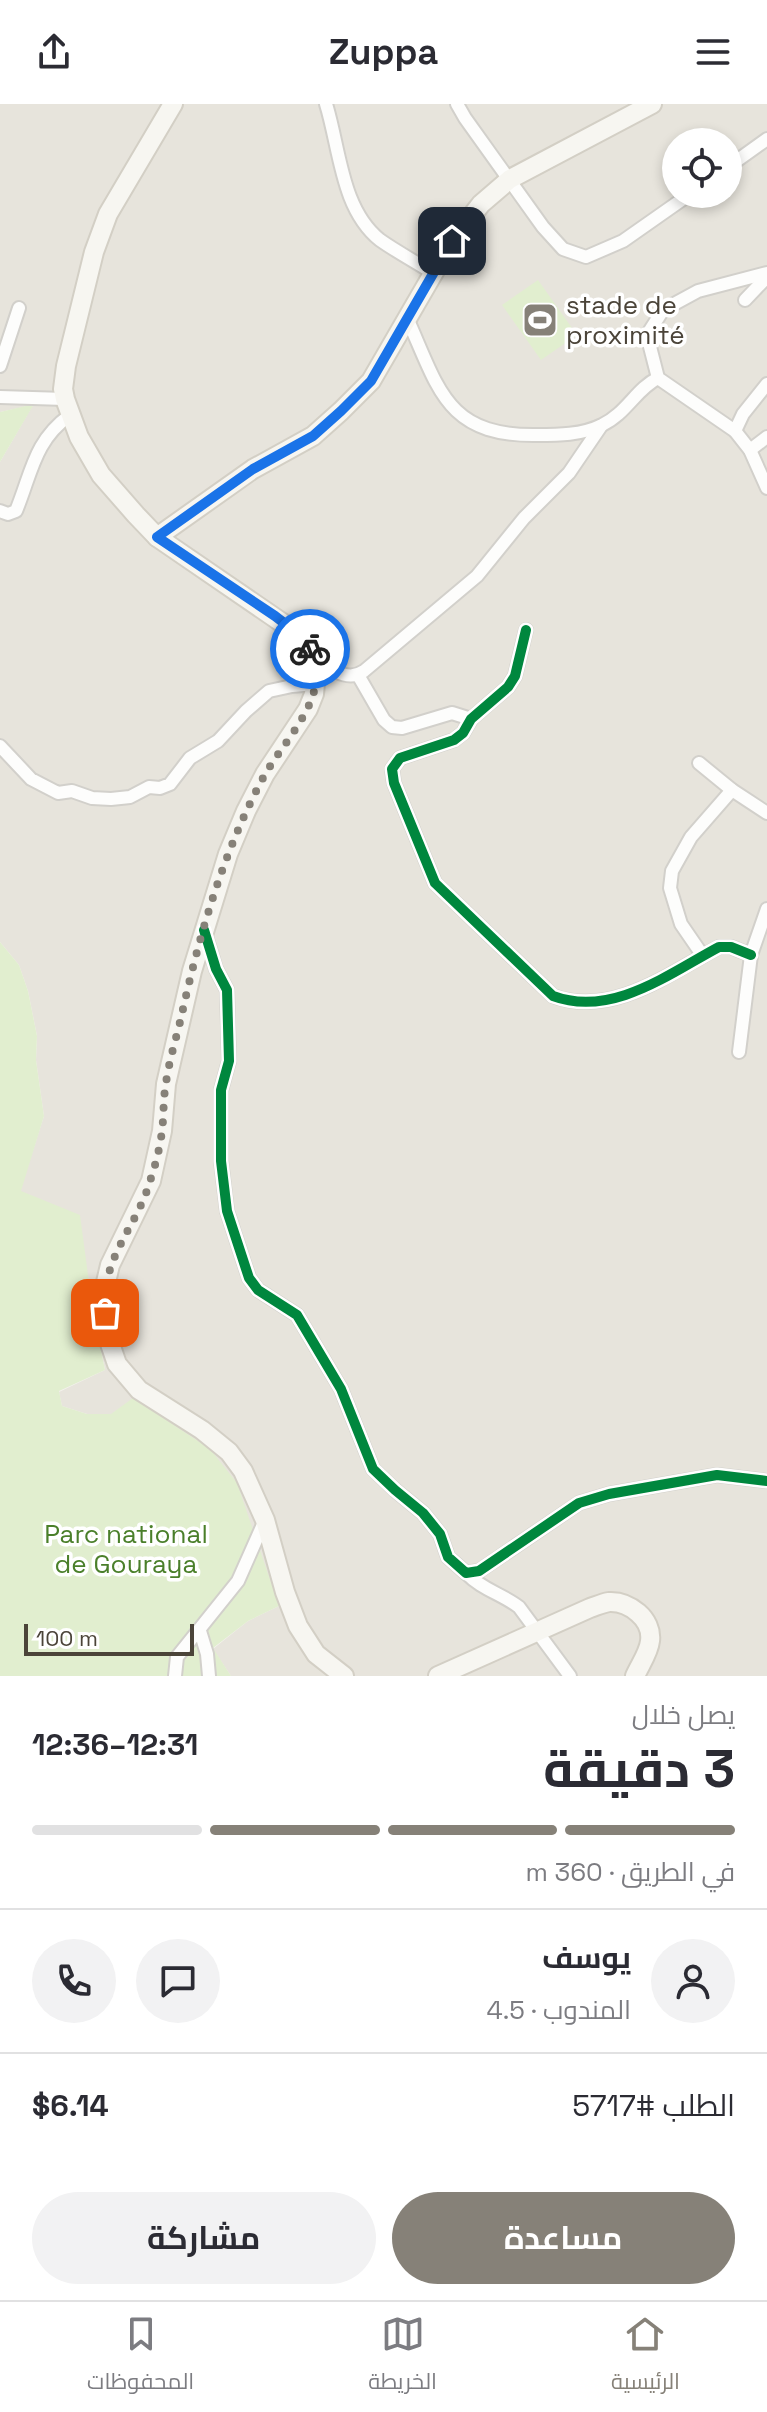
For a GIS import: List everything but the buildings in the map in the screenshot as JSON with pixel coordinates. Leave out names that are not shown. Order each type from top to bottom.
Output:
[{"type":"main road","points":[[173,104],[108,214],[66,366],[63,389],[79,437],[101,475],[157,537],[297,633],[315,659],[315,684],[308,709],[265,774],[228,854],[192,971],[166,1084],[162,1131],[151,1181],[110,1265],[103,1295],[106,1332],[117,1364],[139,1390],[202,1430],[229,1452],[243,1471],[265,1520],[298,1626],[316,1654],[344,1676]]},
{"type":"main road","points":[[157,537],[253,469],[313,436],[371,381],[433,273],[461,228],[481,204],[510,179],[652,104]]},
{"type":"main road","points":[[438,1676],[608,1602],[624,1603],[650,1626],[650,1642],[635,1676]]},
{"type":"street","points":[[326,104],[346,185],[357,214],[379,238],[433,273]]},
{"type":"street","points":[[457,104],[543,227],[563,249],[586,257],[623,241],[670,208]]},
{"type":"street","points":[[742,157],[767,139]]},
{"type":"street","points":[[745,300],[767,275]]},
{"type":"street","points":[[767,275],[698,291],[663,310],[647,335],[658,378],[735,431],[750,450],[767,488]]},
{"type":"street","points":[[0,366],[19,308]]},
{"type":"street","points":[[407,318],[439,390],[460,416],[483,429],[521,435],[569,434],[601,426],[622,413],[645,385],[658,378]]},
{"type":"street","points":[[735,431],[743,414],[767,384]]},
{"type":"street","points":[[0,397],[68,407],[37,450],[16,511],[8,514],[0,511]]},
{"type":"street","points":[[315,659],[343,675],[358,675],[477,576],[524,518],[569,473],[601,426]]},
{"type":"street","points":[[750,450],[767,437]]},
{"type":"street","points":[[526,630],[515,676],[508,687],[471,719],[463,733],[454,740],[400,758],[392,769],[394,783],[435,883],[553,996],[566,1000],[608,1000],[641,990],[719,947],[731,947],[751,955]]},
{"type":"street","points":[[358,675],[384,720],[392,727],[402,728],[452,713],[471,719]]},
{"type":"street","points":[[0,746],[31,779],[58,793],[72,791],[92,798],[130,797],[149,787],[160,788],[170,784],[190,758],[218,741],[269,691],[315,684]]},
{"type":"street","points":[[699,763],[767,813]]},
{"type":"street","points":[[703,956],[681,924],[670,888],[672,871],[691,837],[732,790]]},
{"type":"street","points":[[739,1052],[751,955],[767,909]]},
{"type":"street","points":[[204,930],[216,969],[227,990],[229,1061],[221,1090],[221,1161],[227,1211],[249,1278],[258,1290],[297,1315],[341,1389],[373,1469],[423,1513],[440,1534],[448,1557],[474,1581],[519,1607],[570,1676]]},
{"type":"street","points":[[466,1573],[479,1571],[579,1503],[609,1494],[717,1475],[767,1481]]},
{"type":"street","points":[[175,1676],[177,1657],[238,1581],[265,1520]]},
{"type":"street","points":[[200,1631],[209,1676]]},
{"type":"shaded area","points":[[0,104],[767,104],[767,1676],[231,1676],[213,1649],[248,1621],[279,1606],[111,1414],[87,1414],[62,1406],[59,1392],[105,1370],[92,1305],[20,1191],[44,1116],[36,1060],[37,1036],[28,991],[19,965],[0,942],[0,462],[33,405],[0,412]]},
{"type":"green space","name":"stade de proximité","points":[[538,280],[577,335],[541,360],[502,305]]},
{"type":"green space","points":[[34,404],[0,462],[0,412]]},
{"type":"green space","name":"Parc national de Gouraya","points":[[0,942],[19,965],[28,991],[37,1036],[36,1060],[44,1116],[21,1191],[80,1215],[92,1305],[105,1370],[59,1391],[62,1406],[87,1414],[111,1414],[133,1398],[210,1449],[237,1483],[279,1606],[248,1621],[213,1648],[231,1676],[0,1676]]},
{"type":"cycle path","points":[[526,630],[515,676],[508,687],[471,719],[463,733],[454,740],[400,758],[392,769],[394,783],[435,883],[553,996],[575,1001],[619,997],[640,990],[719,947],[731,947],[751,955]]},
{"type":"cycle path","points":[[204,930],[216,969],[227,990],[229,1061],[221,1090],[221,1161],[227,1211],[249,1278],[258,1290],[297,1315],[341,1389],[373,1469],[423,1513],[440,1534],[448,1557],[466,1573],[479,1571],[579,1503],[609,1494],[717,1475],[767,1481]]},
{"type":"way so far","points":[[105,1313],[103,1295],[110,1265],[151,1181],[162,1131],[166,1084],[204,930],[228,854],[246,811],[314,694],[315,659],[310,649]]},
{"type":"place","name":"stade de proximité","points":[[540,320]]},
{"type":"route","points":[[310,649],[297,633],[275,616],[157,537],[253,469],[313,436],[371,381],[452,241]]}]
